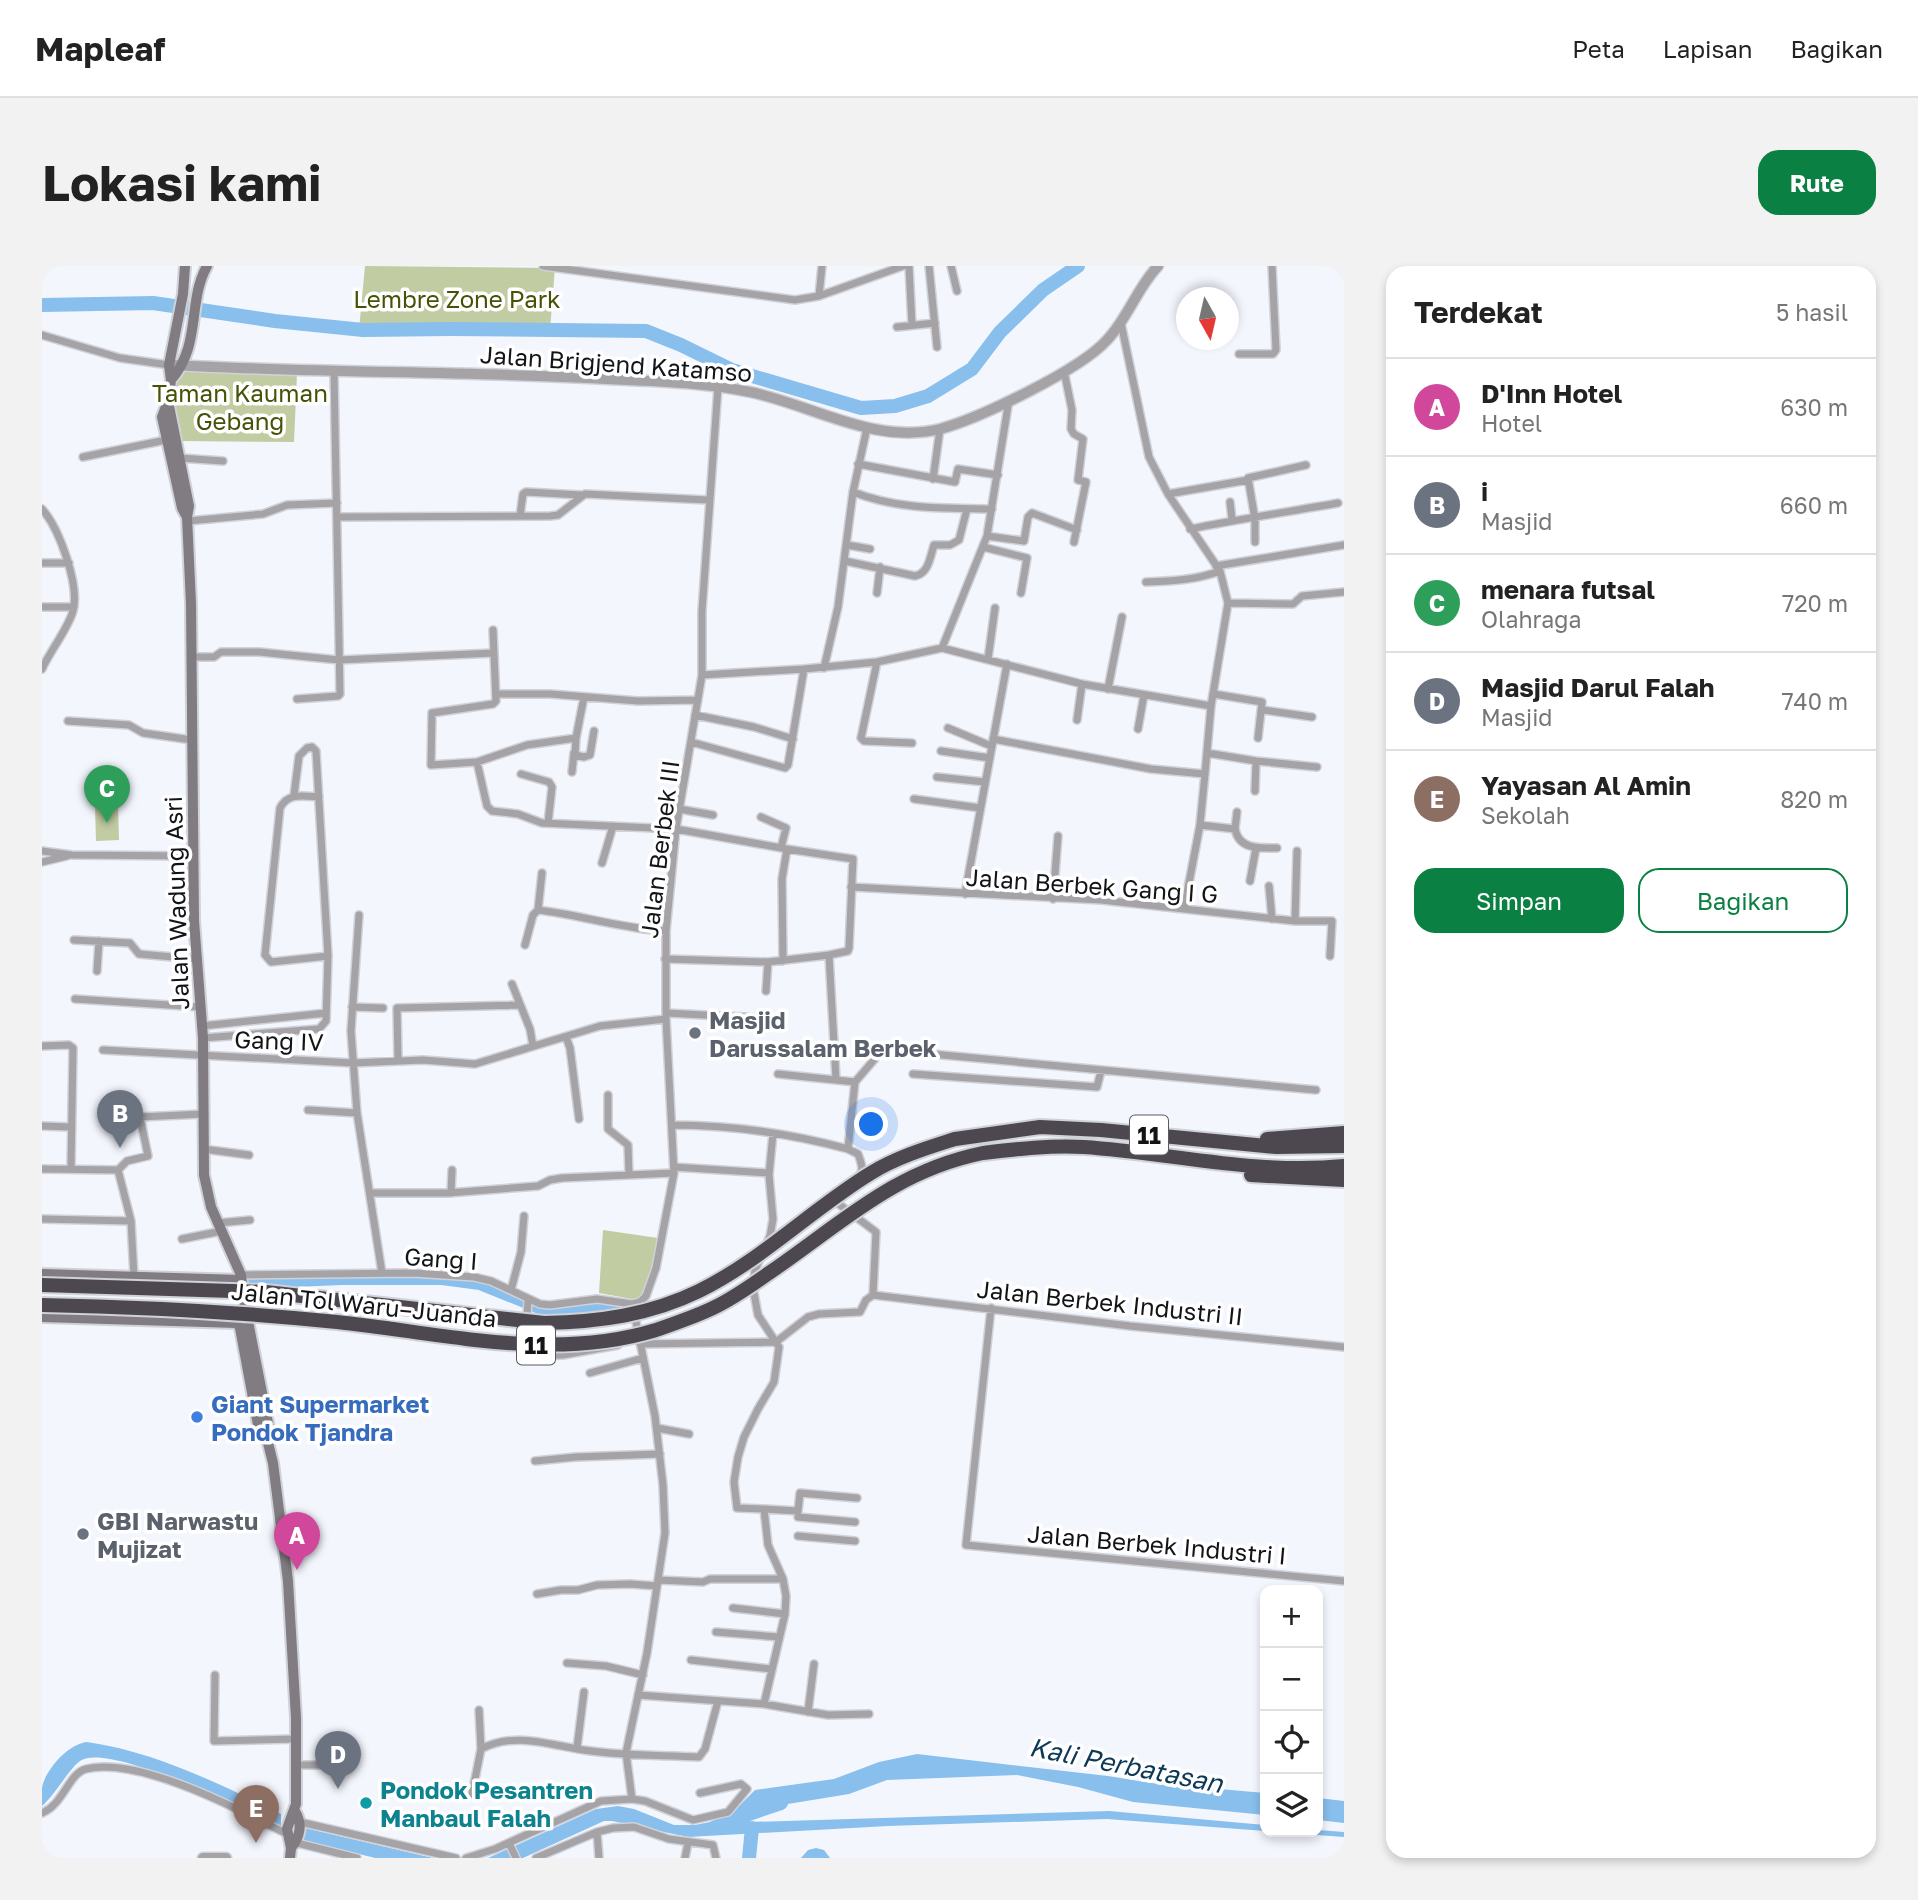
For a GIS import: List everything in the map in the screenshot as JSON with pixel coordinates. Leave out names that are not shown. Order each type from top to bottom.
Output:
[{"type":"highway","name":"Jalan Tol Waru–Juanda","points":[[42,1285],[266,1293],[544,1323],[617,1319],[644,1312],[699,1291],[749,1261],[874,1171],[921,1150],[955,1139],[1040,1127],[1101,1130],[1276,1147],[1344,1146]]},
{"type":"highway","points":[[1101,1130],[1154,1130],[1267,1139],[1344,1133]]},
{"type":"highway","name":"Jalan Tol Waru–Juanda","points":[[42,1305],[260,1314],[542,1345],[611,1340],[657,1329],[716,1307],[794,1256],[881,1192],[958,1158],[1043,1146],[1084,1147],[1245,1166],[1344,1166]]},
{"type":"highway","points":[[1084,1147],[1184,1167],[1238,1174],[1344,1180]]},
{"type":"main road","points":[[185,269],[191,276],[204,271]]},
{"type":"main road","points":[[169,365],[178,328],[185,269]]},
{"type":"main road","points":[[171,380],[183,366],[204,271]]},
{"type":"main road","name":"Jalan Wadung Asri","points":[[169,365],[171,380],[168,401],[162,416],[181,508],[188,519]]},
{"type":"main road","name":"Jalan Wadung Asri","points":[[168,401],[189,506],[196,959],[203,1057],[203,1149],[207,1190],[241,1278],[269,1428],[268,1443]]},
{"type":"main road","points":[[42,1274],[241,1278]]},
{"type":"main road","points":[[136,1276],[136,1318]]},
{"type":"main road","points":[[158,1319],[156,1299],[162,1277]]},
{"type":"main road","points":[[244,1301],[237,1323],[260,1430],[268,1443],[273,1463],[288,1581],[297,1765],[293,1834]]},
{"type":"main road","points":[[42,1317],[237,1323]]},
{"type":"street","points":[[542,266],[587,269],[795,300],[818,296],[903,266]]},
{"type":"street","points":[[818,296],[822,266]]},
{"type":"street","points":[[909,266],[912,325]]},
{"type":"street","points":[[929,266],[937,347]]},
{"type":"street","points":[[951,266],[957,291]]},
{"type":"street","points":[[1239,354],[1273,354],[1276,350],[1272,266]]},
{"type":"street","name":"Jalan Brigjend Katamso","points":[[169,365],[334,377],[499,373],[718,391],[779,399],[867,428],[913,434],[955,424],[1009,400],[1065,371],[1096,351],[1115,331],[1152,268]]},
{"type":"street","points":[[1120,321],[1149,457],[1168,494],[1218,568],[1228,603],[1211,706],[1200,825],[1184,909]]},
{"type":"street","points":[[897,327],[935,323]]},
{"type":"street","points":[[42,335],[120,359],[169,365]]},
{"type":"street","points":[[1065,371],[1072,410],[1071,429],[1083,439],[1078,480]]},
{"type":"street","points":[[298,699],[338,696],[340,660],[334,377]]},
{"type":"street","name":"Jalan Berbek III","points":[[632,1304],[640,1302],[652,1283],[674,1170],[666,1016],[666,931],[676,829],[702,675],[702,611],[708,500],[718,391]]},
{"type":"street","points":[[942,648],[987,536],[1009,400]]},
{"type":"street","points":[[824,668],[838,607],[853,492],[867,428]]},
{"type":"street","points":[[933,479],[940,429]]},
{"type":"street","points":[[83,457],[166,440]]},
{"type":"street","points":[[180,458],[223,461]]},
{"type":"street","points":[[858,464],[955,482],[958,469],[998,475]]},
{"type":"street","points":[[1255,542],[1255,519],[1249,477],[1306,465]]},
{"type":"street","points":[[1068,481],[1086,482],[1074,542]]},
{"type":"street","points":[[1168,494],[1248,481]]},
{"type":"street","points":[[520,516],[523,494],[526,492],[708,500]]},
{"type":"street","points":[[853,492],[876,501],[941,510],[992,509]]},
{"type":"street","points":[[338,517],[558,515],[581,495]]},
{"type":"street","points":[[1230,502],[1233,519]]},
{"type":"street","points":[[188,519],[263,514],[288,505],[337,503]]},
{"type":"street","points":[[1190,529],[1233,519],[1255,519],[1338,503]]},
{"type":"street","points":[[42,509],[52,519],[69,563],[74,607],[46,651],[42,668]]},
{"type":"street","points":[[845,561],[915,576],[925,572],[934,545],[950,545],[959,540],[967,509]]},
{"type":"street","points":[[987,536],[1024,541],[1028,517],[1032,513],[1077,530]]},
{"type":"street","points":[[42,519],[52,519]]},
{"type":"street","points":[[848,545],[870,549]]},
{"type":"street","points":[[1146,582],[1186,580],[1206,576],[1218,568],[1344,545]]},
{"type":"street","points":[[983,547],[1027,558],[1021,593]]},
{"type":"street","points":[[42,563],[69,563]]},
{"type":"street","points":[[877,593],[880,567]]},
{"type":"street","points":[[1228,603],[1293,604],[1302,596],[1344,592]]},
{"type":"street","points":[[42,607],[74,607]]},
{"type":"street","points":[[988,659],[995,608]]},
{"type":"street","points":[[1108,689],[1122,617]]},
{"type":"street","points":[[493,630],[496,701],[493,704],[435,712],[431,715],[431,765],[477,762],[519,747],[576,738]]},
{"type":"street","points":[[702,675],[824,668],[877,662],[942,648],[1083,684],[1211,706]]},
{"type":"street","points":[[192,657],[214,657],[221,652],[259,652],[340,660],[494,653]]},
{"type":"street","points":[[877,662],[861,738],[864,741],[912,743]]},
{"type":"street","points":[[965,894],[1007,664]]},
{"type":"street","points":[[691,742],[785,768],[789,765],[804,669]]},
{"type":"street","points":[[1077,720],[1083,684]]},
{"type":"street","points":[[497,694],[550,694],[638,701],[698,700]]},
{"type":"street","points":[[1214,694],[1261,701],[1263,710],[1258,738]]},
{"type":"street","points":[[1138,729],[1144,695]]},
{"type":"street","points":[[572,772],[584,697]]},
{"type":"street","points":[[1263,710],[1312,717]]},
{"type":"street","points":[[695,716],[754,727],[793,739]]},
{"type":"street","points":[[68,721],[129,725],[143,733],[192,740]]},
{"type":"street","points":[[948,728],[992,743],[1151,769],[1205,774]]},
{"type":"street","points":[[574,753],[584,757],[590,755],[594,731]]},
{"type":"street","points":[[202,1032],[319,1029],[326,1021],[328,956],[316,751],[312,747],[299,756],[294,795]]},
{"type":"street","points":[[942,751],[990,758]]},
{"type":"street","points":[[1207,753],[1317,767]]},
{"type":"street","points":[[1255,791],[1256,761]]},
{"type":"street","points":[[477,762],[489,809],[518,814],[539,823],[676,829],[853,859],[848,951],[768,962],[665,959]]},
{"type":"street","points":[[521,774],[550,782],[552,787],[548,823]]},
{"type":"street","points":[[937,778],[985,782]]},
{"type":"street","points":[[319,797],[294,795],[280,808],[265,955],[271,962],[328,956]]},
{"type":"street","points":[[914,799],[980,808]]},
{"type":"street","points":[[679,809],[713,815]]},
{"type":"street","points":[[1237,812],[1235,829],[1241,842],[1256,848],[1277,848]]},
{"type":"street","points":[[761,817],[786,828],[782,878],[783,961]]},
{"type":"street","points":[[1200,825],[1235,829]]},
{"type":"street","points":[[602,863],[613,826]]},
{"type":"street","points":[[1054,898],[1058,836]]},
{"type":"street","points":[[1250,881],[1256,848]]},
{"type":"street","points":[[42,851],[72,855],[194,856]]},
{"type":"street","points":[[1295,921],[1297,851]]},
{"type":"street","points":[[42,862],[72,855]]},
{"type":"street","points":[[525,945],[533,915],[538,910],[542,873]]},
{"type":"street","points":[[1269,886],[1272,919]]},
{"type":"street","name":"Jalan Berbek Gang I G","points":[[851,887],[1101,900],[1272,919],[1332,921],[1330,956]]},
{"type":"street","points":[[538,910],[666,931]]},
{"type":"street","points":[[359,915],[352,1006],[353,1063],[357,1113],[382,1273]]},
{"type":"street","points":[[74,940],[130,943],[139,954],[196,959]]},
{"type":"street","points":[[97,971],[99,941]]},
{"type":"street","points":[[829,955],[836,1079]]},
{"type":"street","points":[[766,991],[768,962]]},
{"type":"street","points":[[512,984],[530,1029],[533,1046]]},
{"type":"street","points":[[75,999],[201,1007]]},
{"type":"street","points":[[398,1060],[397,1008],[520,1005]]},
{"type":"street","points":[[352,1006],[383,1008]]},
{"type":"street","points":[[202,1032],[326,1013]]},
{"type":"street","name":"Gang IV","points":[[103,1051],[353,1063],[398,1060],[475,1064],[600,1026],[666,1016],[762,1018]]},
{"type":"street","points":[[566,1037],[579,1119]]},
{"type":"street","points":[[42,1046],[69,1045],[73,1048],[71,1169]]},
{"type":"street","points":[[848,1149],[855,1082],[878,1054],[889,1050],[1316,1090]]},
{"type":"street","points":[[913,1074],[1097,1087],[1101,1071]]},
{"type":"street","points":[[778,1074],[855,1082]]},
{"type":"street","points":[[608,1095],[608,1129],[628,1145],[629,1175]]},
{"type":"street","points":[[308,1110],[357,1113]]},
{"type":"street","points":[[136,1276],[131,1221],[118,1170],[122,1163],[148,1156],[139,1118],[203,1114]]},
{"type":"street","points":[[528,1300],[525,1356],[563,1356],[640,1342],[776,1342],[808,1317],[860,1312],[866,1300],[873,1295],[876,1232],[831,1197],[861,1174],[858,1154],[848,1149],[773,1133],[673,1125]]},
{"type":"street","points":[[42,1126],[71,1127]]},
{"type":"street","points":[[773,1133],[769,1173],[773,1219],[770,1236],[755,1270],[753,1288],[758,1315],[779,1347],[774,1382],[744,1437],[734,1482],[737,1508],[855,1521]]},
{"type":"street","points":[[203,1149],[249,1155]]},
{"type":"street","points":[[42,1169],[118,1170]]},
{"type":"street","points":[[452,1170],[452,1193]]},
{"type":"street","points":[[370,1193],[452,1193],[538,1186],[562,1178],[674,1170],[769,1173]]},
{"type":"street","points":[[511,1290],[521,1252],[524,1216]]},
{"type":"street","points":[[42,1219],[131,1221]]},
{"type":"street","points":[[182,1238],[250,1220]]},
{"type":"street","name":"Gang I","points":[[241,1278],[382,1273],[474,1277],[491,1281],[528,1300],[551,1306],[597,1299],[632,1304]]},
{"type":"street","name":"Jalan Berbek Industri II","points":[[873,1295],[1130,1326],[1344,1347]]},
{"type":"street","points":[[632,1304],[657,1428],[665,1533],[643,1675],[626,1753],[632,1799]]},
{"type":"street","name":"Jalan Berbek Industri I","points":[[991,1308],[966,1545],[1344,1581]]},
{"type":"street","points":[[590,1373],[643,1358]]},
{"type":"street","points":[[657,1428],[689,1434]]},
{"type":"street","points":[[535,1461],[660,1454]]},
{"type":"street","points":[[855,1541],[798,1538],[798,1514],[800,1493],[857,1498]]},
{"type":"street","points":[[764,1509],[768,1545],[783,1579],[786,1596],[785,1614],[764,1704]]},
{"type":"street","points":[[537,1594],[597,1585],[703,1582],[709,1579],[783,1579]]},
{"type":"street","points":[[733,1608],[785,1614]]},
{"type":"street","points":[[716,1632],[779,1637]]},
{"type":"street","points":[[691,1660],[771,1668]]},
{"type":"street","points":[[567,1663],[606,1666],[643,1675]]},
{"type":"street","points":[[808,1712],[814,1664]]},
{"type":"street","points":[[215,1675],[214,1741],[296,1739]]},
{"type":"street","points":[[577,1748],[584,1692]]},
{"type":"street","points":[[638,1695],[764,1704],[844,1716],[869,1714]]},
{"type":"street","points":[[481,1749],[517,1740],[626,1753],[699,1757],[705,1749],[718,1701]]},
{"type":"street","points":[[472,1794],[481,1749],[480,1710]]},
{"type":"street","points":[[297,1765],[328,1765]]},
{"type":"street","points":[[42,1813],[57,1804],[79,1772],[103,1768],[157,1775],[293,1834],[357,1858]]},
{"type":"street","points":[[466,1858],[510,1845],[591,1804],[632,1799],[658,1805],[694,1820],[728,1812],[747,1789],[741,1784],[700,1793]]},
{"type":"street","points":[[536,1858],[597,1832],[634,1827],[688,1843],[712,1844],[716,1858]]},
{"type":"street","points":[[597,1832],[599,1858]]},
{"type":"street","points":[[293,1834],[456,1858]]},
{"type":"street","points":[[685,1858],[688,1843]]},
{"type":"street","points":[[510,1845],[516,1858]]},
{"type":"street","points":[[203,1858],[226,1858]]},
{"type":"green space","name":"Lembre Zone Park","points":[[365,266],[555,268],[550,330],[359,330]]},
{"type":"green space","name":"Taman Kauman Gebang","points":[[183,369],[297,374],[294,442],[179,441],[173,414],[173,382]]},
{"type":"green space","points":[[118,805],[119,840],[96,841],[95,806]]},
{"type":"green space","points":[[603,1230],[658,1238],[651,1281],[640,1298],[599,1293]]},
{"type":"water","points":[[87,1742],[138,1753],[211,1781],[281,1814],[281,1827],[179,1781],[119,1761],[95,1757],[75,1765],[42,1806],[42,1788],[53,1766],[72,1748]]},
{"type":"water","name":"Kali Perbatasan","points":[[917,1754],[1151,1783],[1260,1793],[1260,1815],[1133,1802],[1078,1787],[1017,1775],[887,1780],[849,1794],[752,1810],[750,1822],[1109,1811],[1260,1825],[1260,1831],[1107,1819],[888,1826],[688,1837],[604,1821],[523,1858],[488,1858],[596,1809],[618,1806],[634,1809],[674,1825],[695,1825],[710,1822],[738,1807],[755,1790],[834,1779],[879,1762]]},
{"type":"water","points":[[1323,1799],[1344,1801],[1344,1823],[1323,1821]]},
{"type":"water","points":[[305,1828],[433,1858],[375,1858],[303,1840]]},
{"type":"water","points":[[1323,1830],[1344,1832],[1344,1837],[1323,1835]]},
{"type":"water","points":[[808,1850],[824,1850],[830,1858],[801,1858]]},
{"type":"waterway","points":[[42,305],[153,303],[275,321],[363,330],[646,331],[732,370],[861,408],[895,406],[928,396],[972,369],[1000,332],[1043,290],[1078,266]]},
{"type":"waterway","points":[[246,1282],[442,1278],[480,1283],[552,1312],[590,1305],[615,1307]]},
{"type":"waterway","name":"Kali Perbatasan","points":[[734,1819],[781,1803]]},
{"type":"waterway","points":[[749,1858],[752,1828]]},
{"type":"place","name":"menara futsal","points":[[107,823]]},
{"type":"place","name":"Masjid Darussalam Berbek","points":[[695,1033]]},
{"type":"place","name":"i","points":[[120,1148]]},
{"type":"place","name":"Giant Supermarket Pondok Tjandra","points":[[197,1417]]},
{"type":"place","name":"GBI Narwastu Mujizat","points":[[83,1534]]},
{"type":"place","name":"D'Inn Hotel","points":[[297,1570]]},
{"type":"place","name":"Masjid Darul Falah","points":[[338,1789]]},
{"type":"place","name":"Pondok Pesantren Manbaul Falah","points":[[366,1803]]},
{"type":"place","name":"Yayasan Al Amin","points":[[256,1843]]}]
